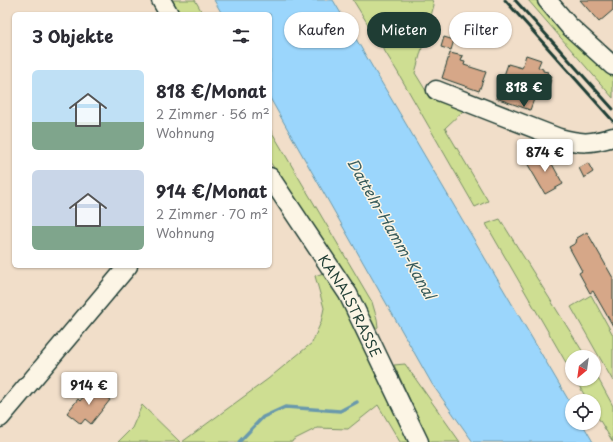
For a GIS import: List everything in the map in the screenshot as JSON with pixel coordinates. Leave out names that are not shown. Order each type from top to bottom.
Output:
[{"type":"street","points":[[161,0],[168,12]]},
{"type":"street","points":[[547,0],[569,26],[613,66]]},
{"type":"street","points":[[436,90],[559,138],[578,143],[613,137]]},
{"type":"street","name":"KANALSTRASSE","points":[[272,180],[348,294],[419,442]]},
{"type":"street","points":[[0,418],[126,268]]},
{"type":"green space","points":[[170,0],[195,0],[202,12],[176,12]]},
{"type":"green space","points":[[353,0],[432,0],[434,5],[432,12],[367,12],[367,23]]},
{"type":"green space","points":[[528,0],[538,0],[570,38],[613,75],[613,98]]},
{"type":"green space","points":[[383,48],[422,48],[415,73],[431,99],[464,110],[445,128],[488,201],[475,207]]},
{"type":"green space","points":[[272,132],[372,302],[378,327],[374,330],[328,248],[272,165]]},
{"type":"green space","points":[[500,219],[582,350],[565,350],[565,361],[486,224]]},
{"type":"green space","points":[[326,272],[350,308],[412,442],[400,442],[378,405],[348,429],[317,428],[293,440],[292,442],[182,442],[268,379],[312,343],[321,322],[324,308],[315,276]]},
{"type":"green space","points":[[591,295],[613,335],[613,381],[601,360],[601,350],[595,350],[571,307]]},
{"type":"green space","points":[[405,364],[460,442],[429,442],[394,365]]},
{"type":"green space","points":[[601,384],[613,406],[613,442],[601,422],[601,394],[584,394],[579,386],[601,386]]},
{"type":"green space","points":[[142,405],[180,442],[118,442],[132,428]]},
{"type":"water","name":"Datteln-Hamm-Kanal","points":[[214,0],[333,0],[340,12],[284,12],[284,48],[359,48],[359,44],[565,394],[565,430],[586,430],[593,442],[473,442],[432,384],[272,102],[272,12],[221,12]]},
{"type":"building","points":[[580,0],[613,0],[613,10],[599,22]]},
{"type":"building","points":[[444,37],[449,38],[449,48],[452,48],[451,50],[441,47]]},
{"type":"building","points":[[450,53],[463,56],[461,61],[465,62],[464,65],[486,72],[479,91],[442,78]]},
{"type":"building","points":[[526,55],[541,60],[538,67],[543,69],[543,71],[548,72],[547,74],[552,76],[549,86],[540,83],[530,110],[496,98],[508,64],[522,68]]},
{"type":"building","points":[[546,153],[563,184],[545,194],[527,163]]},
{"type":"building","points":[[588,163],[593,172],[584,178],[579,168]]},
{"type":"building","points":[[587,232],[613,278],[613,326],[593,291],[590,293],[579,273],[582,271],[569,247],[576,243],[577,238]]},
{"type":"building","points":[[92,386],[110,400],[91,424],[85,419],[81,424],[67,413],[78,399],[80,401]]},
{"type":"waterway","points":[[239,442],[263,417],[285,407],[340,411],[357,402]]},
{"type":"railway","points":[[505,0],[613,121]]},
{"type":"railway","points":[[515,0],[613,109]]}]
